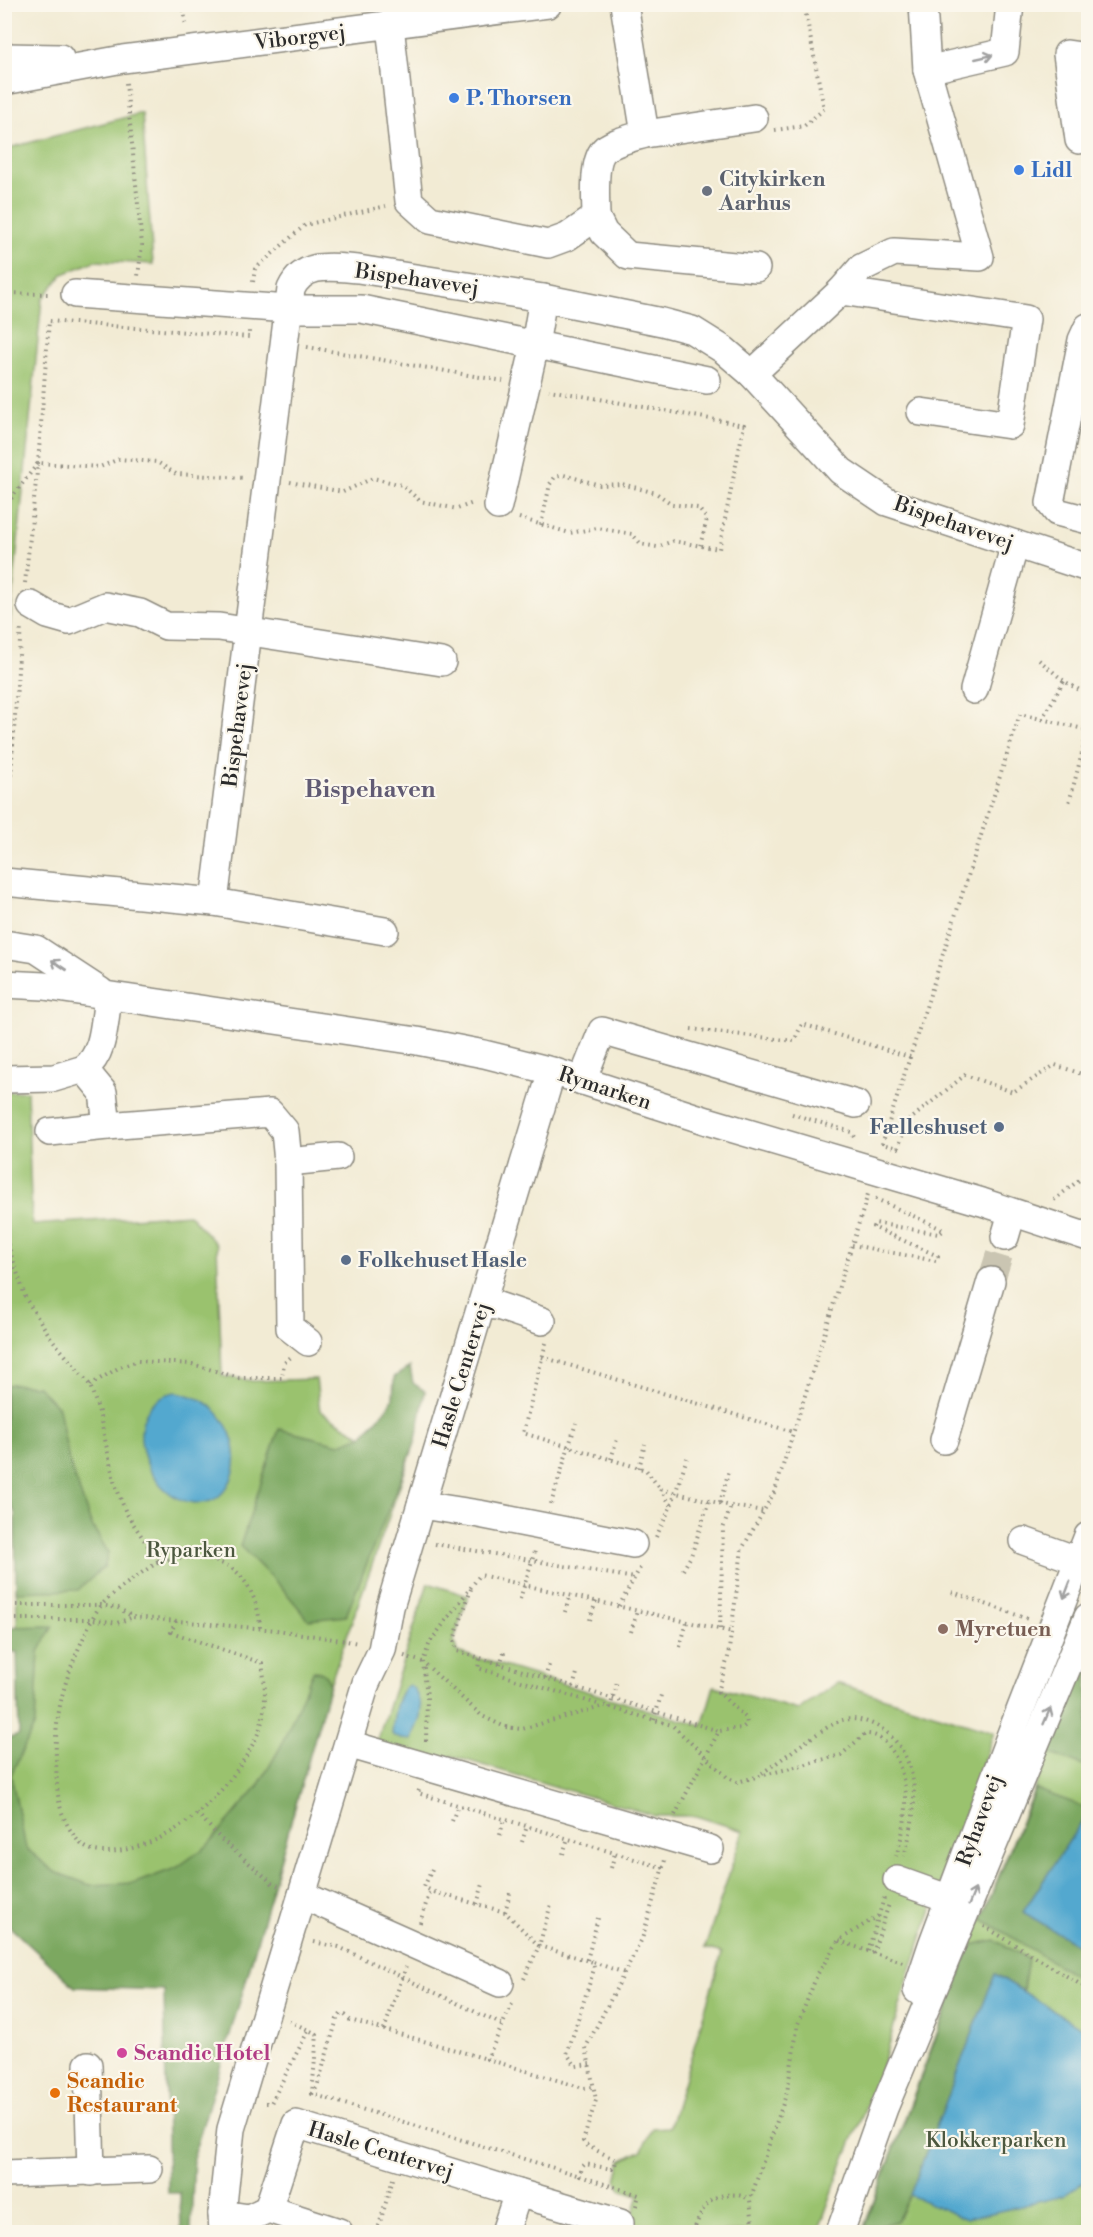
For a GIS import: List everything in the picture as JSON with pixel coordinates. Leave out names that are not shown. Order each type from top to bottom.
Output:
[{"type":"street","name":"Viborgvej","points":[[4,81],[123,59],[548,4]]},
{"type":"street","points":[[624,4],[645,134]]},
{"type":"street","points":[[752,374],[841,291],[861,268],[894,252],[980,257],[927,70],[923,4]]},
{"type":"street","points":[[927,70],[1005,52],[1010,4]]},
{"type":"street","points":[[390,26],[410,201],[430,220],[548,244],[567,237],[596,217]]},
{"type":"street","points":[[1079,140],[1067,54],[1089,57]]},
{"type":"street","name":"Viborgvej","points":[[4,57],[123,59]]},
{"type":"street","points":[[754,118],[645,134],[603,150],[596,165],[596,217],[604,233],[628,256],[756,268]]},
{"type":"street","name":"Bispehavevej","points":[[214,902],[249,632],[277,478],[291,289],[295,280],[313,268],[327,267],[376,272],[543,298],[692,330],[724,350],[752,374],[841,471],[887,502],[1089,568]]},
{"type":"street","points":[[841,291],[1026,319],[1010,425],[921,412]]},
{"type":"street","points":[[75,294],[250,307],[360,309],[707,380]]},
{"type":"street","points":[[498,506],[535,345],[543,298]]},
{"type":"street","points":[[1089,327],[1082,339],[1050,503],[1057,512],[1089,520]]},
{"type":"street","points":[[974,690],[1015,544]]},
{"type":"street","points":[[26,606],[69,621],[105,606],[140,613],[166,626],[219,627],[442,662]]},
{"type":"street","points":[[4,882],[214,902],[386,931]]},
{"type":"street","name":"Rymarken","points":[[4,944],[36,949],[108,997]]},
{"type":"street","name":"Rymarken","points":[[4,984],[44,986],[417,1041],[484,1054],[552,1071],[707,1121],[871,1183],[1009,1225],[1044,1223],[1089,1237]]},
{"type":"street","points":[[4,1079],[54,1078],[84,1069],[94,1061],[101,1043],[108,997]]},
{"type":"street","points":[[582,1081],[602,1031],[856,1104]]},
{"type":"street","points":[[84,1069],[103,1092],[107,1126]]},
{"type":"street","name":"Hasle Centervej","points":[[552,1071],[390,1607],[382,1650],[366,1683],[348,1744],[314,1900],[231,2128],[222,2223],[249,2218],[268,2209],[296,2124],[518,2193],[626,2220]]},
{"type":"street","points":[[50,1132],[270,1113],[285,1131],[288,1162],[290,1328],[308,1341]]},
{"type":"street","points":[[288,1162],[338,1157]]},
{"type":"street","points":[[944,1440],[991,1281]]},
{"type":"street","points":[[483,1305],[498,1306],[545,1329]]},
{"type":"street","points":[[421,1505],[633,1544]]},
{"type":"street","points":[[1024,1541],[1085,1553]]},
{"type":"street","name":"Ryhavevej","points":[[884,2108],[923,1968],[1052,1628],[1085,1553]]},
{"type":"street","name":"Ryhavevej","points":[[840,2232],[884,2108],[1089,1617]]},
{"type":"street","points":[[348,1744],[710,1849]]},
{"type":"street","points":[[892,1880],[950,1899]]},
{"type":"street","points":[[314,1900],[512,1988]]},
{"type":"street","points":[[88,2065],[91,2172]]},
{"type":"street","points":[[4,2174],[149,2169]]},
{"type":"street","points":[[505,2232],[518,2193]]},
{"type":"street","points":[[268,2209],[339,2232]]},
{"type":"path","points":[[123,59],[142,244],[136,299]]},
{"type":"path","points":[[4,792],[11,775],[49,321],[249,338],[255,268],[305,225],[410,201]]},
{"type":"path","points":[[4,293],[75,294]]},
{"type":"path","points":[[38,463],[100,467],[119,459],[157,462],[176,474],[277,478],[343,492],[373,478],[402,485],[420,501],[457,509],[476,502],[498,506],[516,518],[570,533],[597,528],[632,534],[641,544],[657,547],[673,542],[719,549],[744,425],[307,346],[306,357]]},
{"type":"path","points":[[4,508],[38,463]]},
{"type":"path","points":[[541,525],[550,484],[555,477],[564,475],[600,485],[622,484],[656,493],[672,504],[698,508],[707,519],[700,546]]},
{"type":"path","points":[[1039,660],[1064,681],[1089,695]]},
{"type":"path","points":[[1042,719],[1064,681]]},
{"type":"path","points":[[472,1586],[454,1640],[457,1652],[719,1731],[742,1728],[747,1724],[746,1718],[718,1692],[728,1657],[742,1549],[775,1491],[882,1144],[1020,714],[1088,730],[1069,802]]},
{"type":"path","points":[[4,724],[15,724]]},
{"type":"path","points":[[690,1029],[794,1041],[802,1024],[910,1057]]},
{"type":"path","points":[[882,1144],[898,1148],[907,1122],[965,1075],[1013,1092],[1055,1065],[1089,1076]]},
{"type":"path","points":[[784,1111],[851,1132],[871,1183],[944,1230],[939,1234],[875,1223],[873,1227],[938,1256],[936,1261],[852,1245]]},
{"type":"path","points":[[1044,1223],[1055,1198],[1089,1173]]},
{"type":"path","points":[[4,1233],[26,1299],[51,1338],[90,1385],[99,1412],[114,1481],[126,1513],[159,1562]]},
{"type":"path","points":[[545,1329],[542,1357],[523,1433],[646,1470],[671,1506]]},
{"type":"path","points":[[90,1385],[120,1367],[138,1361],[192,1364],[239,1378],[282,1378],[284,1363],[308,1341]]},
{"type":"path","points":[[542,1357],[794,1432]]},
{"type":"path","points":[[570,1446],[576,1423]]},
{"type":"path","points":[[611,1459],[618,1436]]},
{"type":"path","points":[[639,1468],[645,1444]]},
{"type":"path","points":[[720,1503],[729,1470]]},
{"type":"path","points":[[660,1489],[731,1506],[764,1511]]},
{"type":"path","points":[[683,1570],[691,1556],[709,1501]]},
{"type":"path","points":[[720,1629],[723,1529],[731,1506]]},
{"type":"path","points":[[410,1540],[635,1578]]},
{"type":"path","points":[[176,1621],[171,1632],[262,1663],[266,1691],[264,1716],[255,1741],[229,1781],[197,1813],[169,1834],[130,1850],[104,1853],[84,1847],[67,1827],[57,1794],[55,1744],[57,1711],[70,1667],[101,1605],[159,1562],[181,1557],[207,1560],[230,1566],[249,1586],[260,1614],[260,1628]]},
{"type":"path","points":[[520,1599],[529,1568]]},
{"type":"path","points":[[426,1732],[423,1662],[430,1642],[480,1575],[732,1632]]},
{"type":"path","points":[[952,1592],[1052,1628]]},
{"type":"path","points":[[566,1612],[570,1595]]},
{"type":"path","points":[[590,1620],[596,1601]]},
{"type":"path","points":[[1001,1609],[1003,1602]]},
{"type":"path","points":[[4,1605],[101,1605],[118,1608],[133,1617],[260,1628],[346,1639],[423,1662],[482,1716],[505,1726],[522,1729],[607,1707],[613,1699],[617,1682]]},
{"type":"path","points":[[631,1632],[638,1611]]},
{"type":"path","points":[[4,1619],[92,1619],[117,1623],[133,1617]]},
{"type":"path","points":[[680,1647],[687,1622]]},
{"type":"path","points":[[500,1665],[505,1649]]},
{"type":"path","points":[[480,1659],[478,1668],[672,1725],[734,1781],[740,1782],[842,1755],[866,1734],[880,1737],[890,1748],[898,1764],[906,1796],[900,1845],[871,1952]]},
{"type":"path","points":[[545,1678],[550,1662]]},
{"type":"path","points":[[573,1687],[578,1670]]},
{"type":"path","points":[[654,1720],[661,1695]]},
{"type":"path","points":[[759,1776],[837,1722],[860,1720],[880,1728],[890,1736],[905,1756],[912,1775],[915,1795],[910,1836],[878,1916],[871,1952]]},
{"type":"path","points":[[580,2176],[585,2164],[612,2169],[616,2160],[586,2145],[583,2141],[596,2100],[586,2047],[642,1939],[664,1868],[672,1821],[719,1731]]},
{"type":"path","points":[[452,1821],[458,1805]]},
{"type":"path","points":[[197,1813],[221,1839],[272,1883],[314,1900],[314,1941],[311,1952]]},
{"type":"path","points":[[500,1835],[504,1819],[664,1868]]},
{"type":"path","points":[[522,1842],[527,1826]]},
{"type":"path","points":[[563,1854],[568,1838]]},
{"type":"path","points":[[611,1868],[615,1853]]},
{"type":"path","points":[[432,1869],[424,1887],[434,1892],[505,1912],[539,1946],[625,1973]]},
{"type":"path","points":[[477,1904],[483,1884]]},
{"type":"path","points":[[384,2030],[429,1894],[434,1892]]},
{"type":"path","points":[[505,1912],[510,1893]]},
{"type":"path","points":[[487,2059],[503,2025],[512,1988],[539,1946],[551,1904]]},
{"type":"path","points":[[754,2232],[750,2200],[787,2092],[798,2024],[817,1975],[838,1941],[878,1916]]},
{"type":"path","points":[[587,1960],[598,1918]]},
{"type":"path","points":[[976,1921],[1089,1989]]},
{"type":"path","points":[[314,1941],[339,1947],[503,2025]]},
{"type":"path","points":[[838,1941],[871,1952]]},
{"type":"path","points":[[590,2064],[576,2066],[567,2054],[594,1969],[593,1962]]},
{"type":"path","points":[[292,2013],[289,2023],[317,2034],[312,2094]]},
{"type":"path","points":[[312,2094],[318,2086],[337,2019],[341,2014],[350,2020],[583,2088],[594,2087]]},
{"type":"path","points":[[266,2103],[271,2103],[308,2031]]},
{"type":"path","points":[[312,2094],[639,2195],[626,2220]]},
{"type":"path","points":[[693,2232],[709,2202],[717,2197],[746,2196],[750,2200]]},
{"type":"green space","points":[[142,113],[153,264],[95,261],[63,274],[42,299],[5,672],[5,149]]},
{"type":"green space","name":"Ryparken","points":[[27,1091],[32,1225],[189,1214],[217,1245],[222,1376],[253,1381],[316,1379],[320,1411],[362,1436],[416,1440],[330,1684],[243,1991],[75,1987],[8,1925],[5,1915],[5,1740],[19,1735],[15,1513],[4,1493],[4,1092]]},
{"type":"green space","points":[[410,1367],[413,1383],[425,1391],[416,1440],[346,1616],[309,1620],[282,1588],[240,1546],[279,1429],[339,1444],[362,1436],[393,1398],[394,1377]]},
{"type":"green space","points":[[11,1384],[38,1386],[59,1408],[69,1461],[91,1524],[108,1552],[105,1566],[78,1590],[16,1592],[15,1513],[5,1493],[5,1386]]},
{"type":"green space","points":[[428,1583],[468,1596],[454,1640],[457,1652],[702,1726],[714,1686],[798,1710],[837,1683],[994,1732],[910,1972],[880,2073],[844,2160],[818,2232],[627,2232],[639,2195],[621,2189],[616,2181],[621,2161],[642,2150],[652,2128],[670,2127],[722,1953],[705,1948],[743,1831],[696,1816],[655,1816],[452,1756],[449,1765],[376,1745]]},
{"type":"green space","points":[[53,1626],[39,1652],[35,1724],[11,1775],[26,1848],[55,1872],[90,1885],[135,1883],[176,1868],[207,1846],[258,1786],[280,1748],[313,1671],[324,1674],[330,1684],[194,2154],[191,2232],[181,2232],[180,2193],[168,2193],[164,1990],[75,1987],[8,1925],[5,1915],[5,1740],[19,1735],[17,1652],[5,1652],[5,1627]]},
{"type":"green space","name":"Klokkerparken","points":[[1088,1656],[1088,2232],[862,2232],[961,1969]]},
{"type":"green space","points":[[1088,1656],[1088,1768],[1049,1753]]},
{"type":"green space","points":[[1035,1789],[1088,1808],[1088,1812],[1023,1912],[1088,1951],[1088,1984],[982,1919]]},
{"type":"green space","points":[[995,1940],[1028,1959],[1023,1991],[995,1974],[910,2195],[897,2221],[864,2229],[971,1945]]},
{"type":"water","points":[[175,1392],[205,1402],[224,1422],[230,1434],[234,1447],[233,1474],[228,1486],[211,1501],[197,1503],[178,1498],[162,1486],[150,1470],[143,1451],[141,1432],[145,1414],[156,1400]]},
{"type":"water","points":[[409,1685],[415,1690],[421,1706],[420,1718],[411,1740],[401,1739],[392,1734],[398,1700]]},
{"type":"water","points":[[1088,1812],[1088,1951],[1023,1912]]},
{"type":"water","points":[[995,1974],[1088,2032],[1088,2179],[1063,2196],[966,2219],[910,2195]]},
{"type":"tunnel","points":[[991,1281],[1005,1237]]},
{"type":"place","name":"P. Thorsen","points":[[454,98]]},
{"type":"place","name":"Lidl","points":[[1019,170]]},
{"type":"place","name":"Citykirken Aarhus","points":[[707,191]]},
{"type":"place","name":"Fælleshuset","points":[[999,1127]]},
{"type":"place","name":"Folkehuset Hasle","points":[[346,1260]]},
{"type":"place","name":"Myretuen","points":[[943,1629]]},
{"type":"place","name":"Scandic Hotel","points":[[122,2053]]},
{"type":"place","name":"Scandic Restaurant","points":[[55,2093]]},
{"type":"district","name":"Bispehaven","points":[[370,789]]}]
